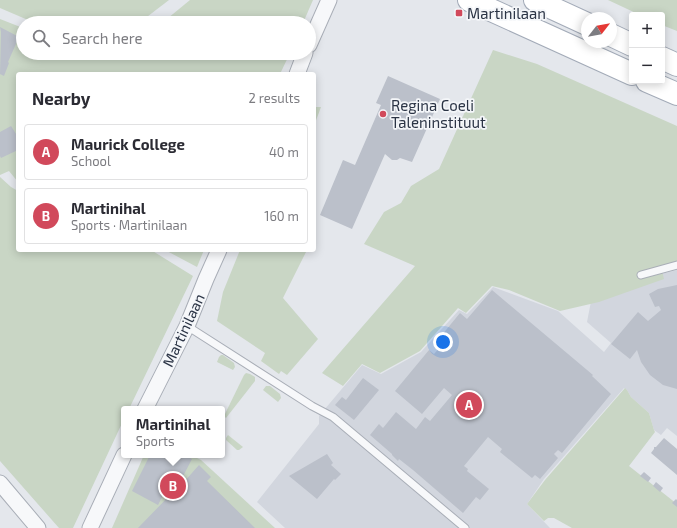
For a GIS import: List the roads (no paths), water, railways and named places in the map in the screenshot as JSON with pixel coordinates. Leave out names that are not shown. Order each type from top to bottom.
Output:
[{"type":"main road","points":[[469,0],[629,73]]},
{"type":"main road","points":[[535,0],[581,21]]},
{"type":"main road","points":[[617,38],[629,44]]},
{"type":"main road","points":[[665,59],[677,65]]},
{"type":"main road","points":[[654,84],[677,94]]},
{"type":"street","points":[[316,29],[329,0]]},
{"type":"street","points":[[298,72],[303,60]]},
{"type":"street","name":"Martinilaan","points":[[147,406],[187,326],[218,252]]},
{"type":"street","points":[[90,528],[123,458]]},
{"type":"street","points":[[0,483],[38,528]]},
{"type":"lane","points":[[641,275],[677,265]]},
{"type":"lane","points":[[187,326],[312,406],[333,417],[465,528]]},
{"type":"place","name":"Martinilaan","points":[[459,13]]},
{"type":"place","name":"Regina Coeli Taleninstituut","points":[[383,114]]},
{"type":"place","name":"Maurick College","points":[[469,405]]},
{"type":"place","name":"Martinihal","points":[[173,486]]}]
